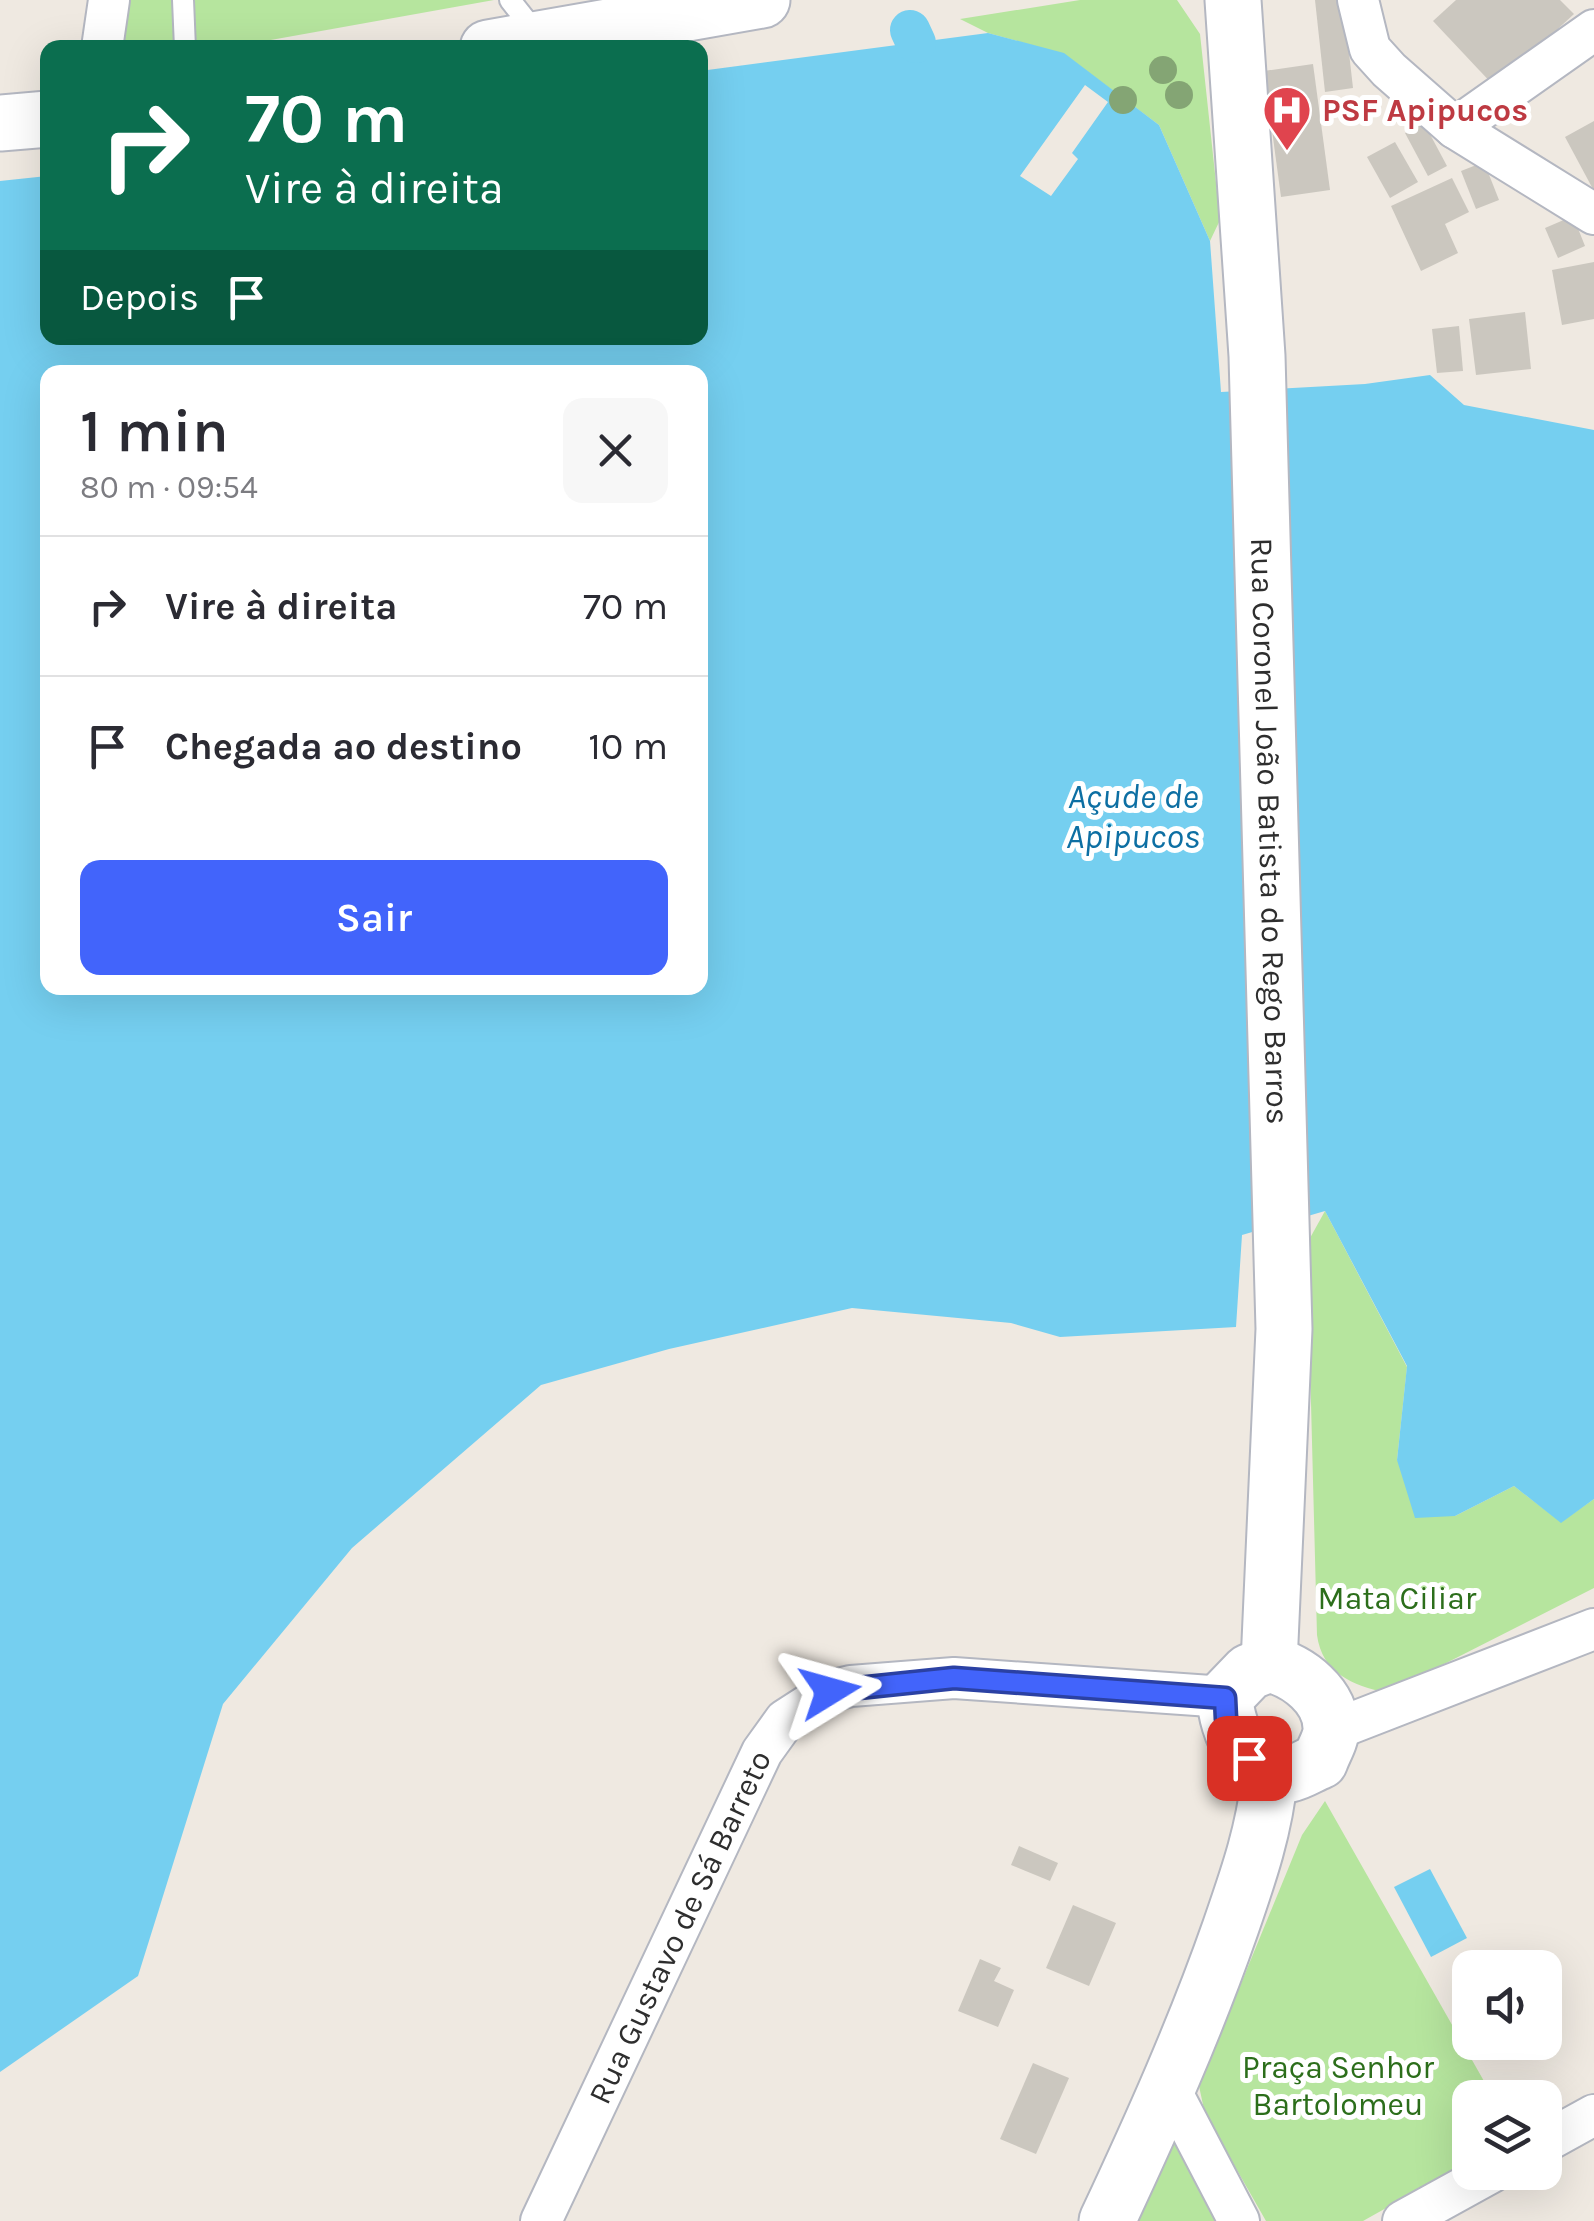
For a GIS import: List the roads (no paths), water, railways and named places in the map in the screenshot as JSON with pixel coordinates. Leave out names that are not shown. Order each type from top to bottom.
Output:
[{"type":"street","points":[[103,40],[109,0]]},
{"type":"street","points":[[513,29],[762,0]]},
{"type":"street","name":"Rua Coronel João Batista do Rego Barros","points":[[1233,0],[1258,356],[1284,1328],[1269,1664]]},
{"type":"street","points":[[1358,0],[1370,49],[1378,60],[1456,128],[1594,214]]},
{"type":"street","points":[[1456,128],[1594,30]]},
{"type":"street","points":[[0,123],[40,120]]},
{"type":"street","points":[[1332,1731],[1594,1630]]},
{"type":"street","points":[[1269,1664],[1290,1670],[1307,1682],[1324,1703],[1332,1731],[1320,1760],[1289,1774],[1270,1774],[1249,1758],[1226,1719],[1225,1698],[1250,1672],[1269,1664]]},
{"type":"street","name":"Rua Gustavo de Sá Barreto","points":[[541,2221],[762,1752],[785,1720],[830,1691],[954,1678],[1225,1698]]},
{"type":"street","points":[[1107,2221],[1169,2087],[1264,1831],[1270,1774]]},
{"type":"street","points":[[1169,2087],[1239,2221]]},
{"type":"street","points":[[1562,2133],[1594,2115]]},
{"type":"street","points":[[1403,2221],[1459,2190]]},
{"type":"lane","points":[[183,0],[185,40]]},
{"type":"water","name":"Açude de Apipucos","points":[[988,33],[1064,53],[1159,125],[1210,241],[1221,392],[1365,384],[1430,375],[1464,405],[1594,430],[1594,1499],[1561,1523],[1514,1486],[1455,1516],[1415,1518],[1397,1460],[1407,1366],[1325,1211],[1242,1235],[1236,1327],[1060,1337],[1011,1323],[852,1308],[669,1349],[541,1385],[352,1548],[223,1704],[138,1976],[0,2072],[0,181],[40,177],[40,345],[708,345],[708,70]]},
{"type":"water","points":[[1430,1869],[1467,1938],[1431,1957],[1394,1887]]},
{"type":"waterway","points":[[910,30],[916,43]]},
{"type":"place","name":"PSF Apipucos","points":[[1287,152]]},
{"type":"park label","name":"Mata Ciliar","points":[[1397,1598]]},
{"type":"park label","name":"Praça Senhor Bartolomeu","points":[[1338,2086]]}]
